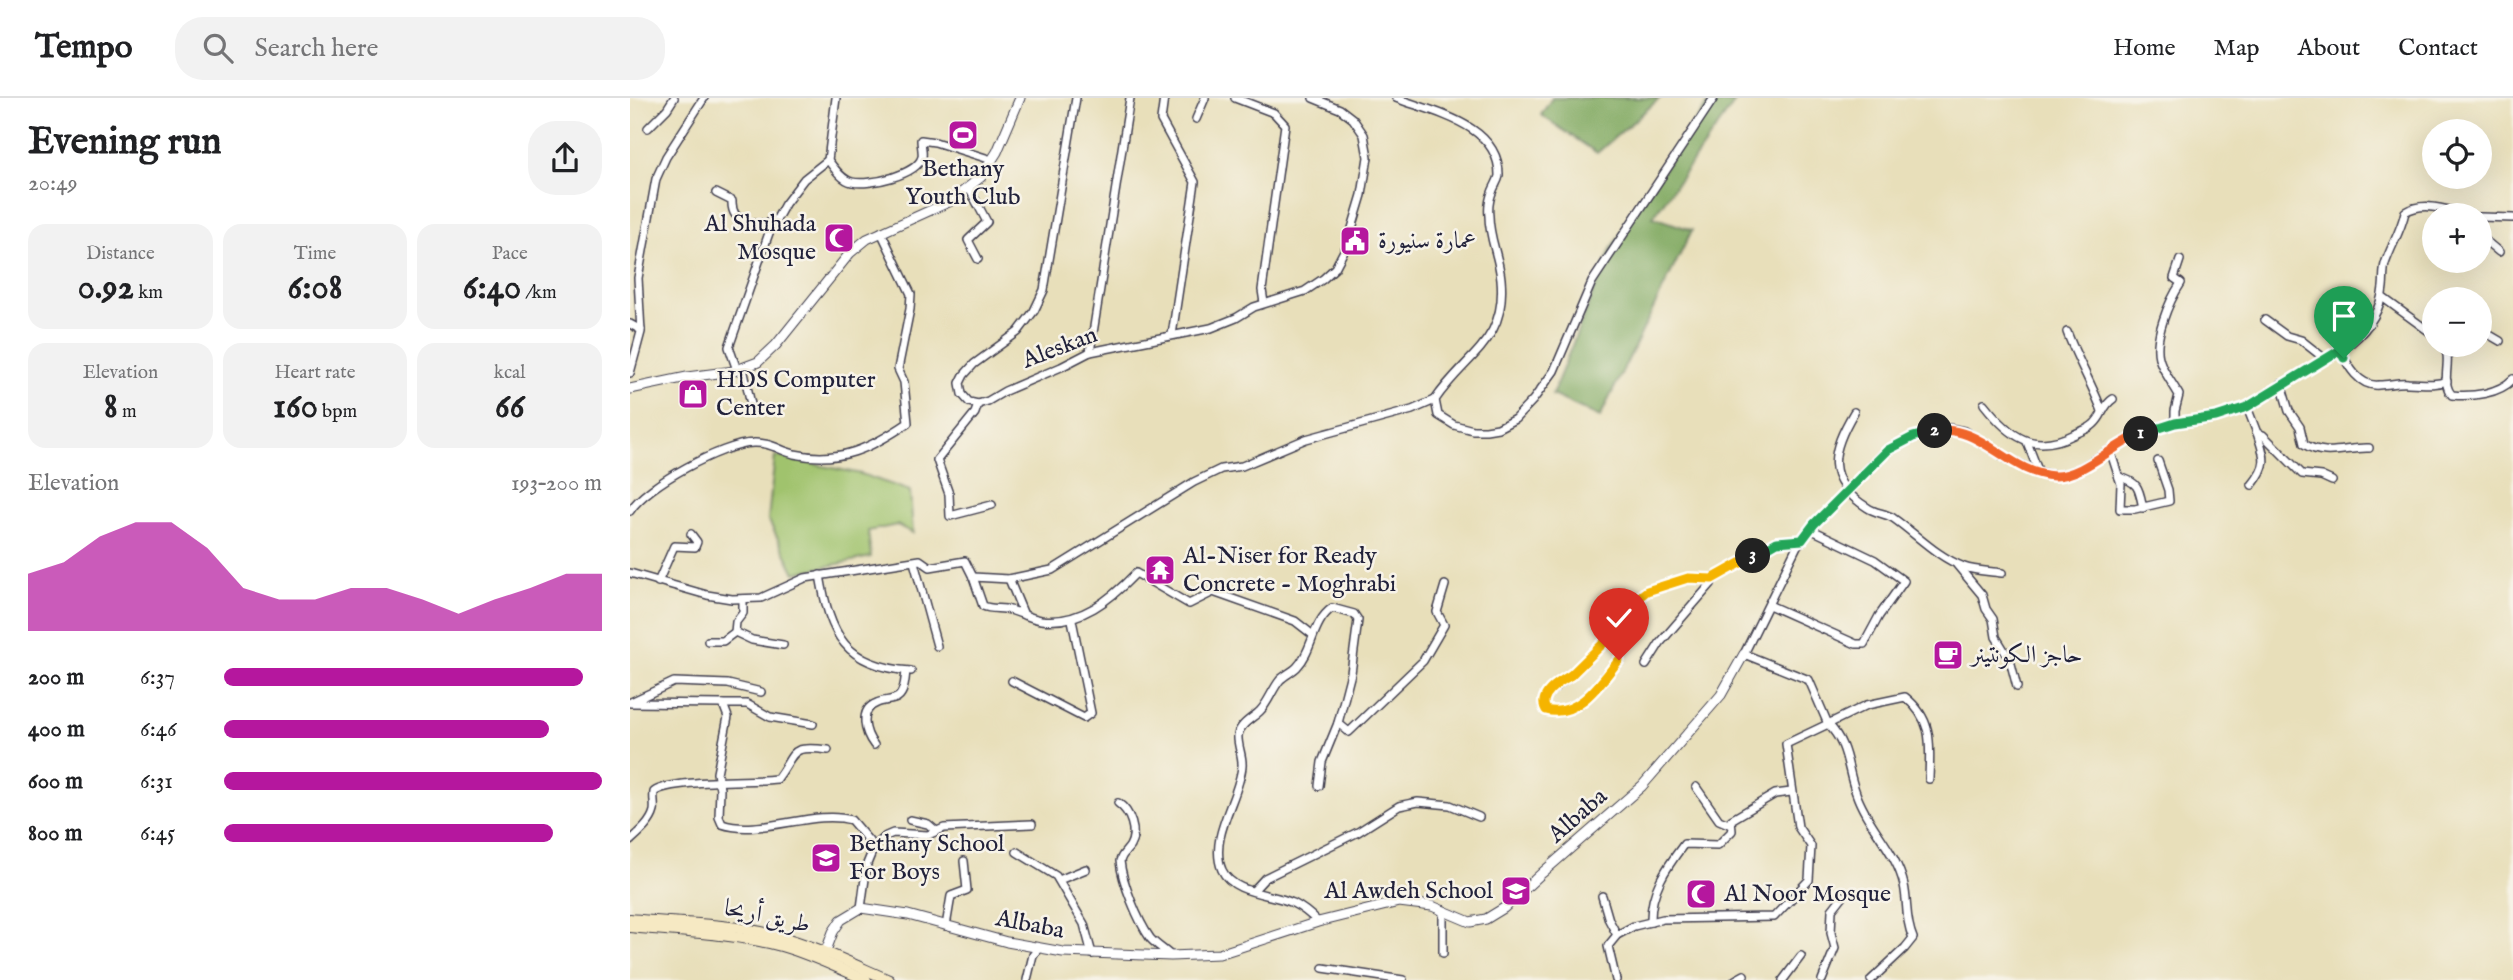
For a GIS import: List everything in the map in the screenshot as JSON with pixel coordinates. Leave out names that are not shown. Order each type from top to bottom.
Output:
[{"type":"main road","name":"طريق أريحا","points":[[630,919],[746,929],[774,935],[866,980]]},
{"type":"main road","name":"طريق أريحا","points":[[630,927],[749,940],[785,947],[889,980]]},
{"type":"street","points":[[648,128],[674,98]]},
{"type":"street","points":[[630,373],[641,330],[638,278],[656,178],[666,157],[704,98]]},
{"type":"street","points":[[752,409],[740,369],[729,347],[776,221],[785,204],[804,179],[828,160],[836,98]]},
{"type":"street","points":[[630,389],[740,369],[758,362],[776,345],[850,253],[867,239],[951,201],[981,177],[992,160],[1020,98]]},
{"type":"street","name":"Aleskan","points":[[1076,98],[1044,290],[1034,311],[1018,332],[974,364],[964,375],[960,383],[962,394],[969,402],[978,404],[1090,352],[1211,328],[1264,303],[1305,291],[1323,279],[1335,268],[1347,245],[1362,195],[1368,157],[1364,135],[1353,119],[1340,109],[1313,98]]},
{"type":"street","points":[[1090,352],[1130,98]]},
{"type":"street","points":[[1164,98],[1161,120],[1195,182],[1172,335]]},
{"type":"street","points":[[1196,119],[1205,98]]},
{"type":"street","points":[[1235,98],[1275,113],[1285,125],[1262,290],[1264,303]]},
{"type":"street","points":[[973,577],[1009,579],[1052,570],[1195,482],[1221,470],[1242,466],[1306,439],[1412,410],[1435,400],[1443,387],[1494,330],[1500,315],[1500,269],[1492,245],[1488,215],[1491,192],[1499,178],[1497,163],[1490,146],[1466,124],[1396,98]]},
{"type":"street","points":[[1435,400],[1438,415],[1454,425],[1474,430],[1498,428],[1515,419],[1533,400],[1554,370],[1592,282],[1714,98]]},
{"type":"street","points":[[828,160],[838,173],[852,183],[877,181],[904,174],[917,165],[922,157],[921,140],[992,160]]},
{"type":"street","points":[[969,188],[987,222],[968,240],[978,259]]},
{"type":"street","points":[[716,193],[732,201],[735,213],[748,225],[776,221]]},
{"type":"street","points":[[1871,980],[1913,938],[1907,924],[1904,884],[1889,850],[1856,796],[1841,737],[1828,724],[1809,680],[1744,654],[1802,540],[1846,490],[1888,450],[1913,437],[1949,428],[1964,431],[2006,458],[2039,473],[2054,476],[2072,473],[2136,436],[2175,423],[2216,417],[2247,407],[2340,350],[2366,330],[2376,315],[2382,297],[2385,263],[2401,231],[2405,212],[2422,206]]},
{"type":"street","points":[[2492,217],[2513,218]]},
{"type":"street","points":[[630,511],[653,487],[723,449],[756,442],[770,444],[796,454],[838,457],[879,442],[908,423],[904,382],[898,369],[911,309],[911,294],[881,232]]},
{"type":"street","points":[[2492,246],[2499,252]]},
{"type":"street","points":[[2175,423],[2179,395],[2159,360],[2158,344],[2166,312],[2182,284],[2174,278],[2180,260]]},
{"type":"street","points":[[2382,297],[2422,324]]},
{"type":"street","points":[[2265,320],[2287,335],[2301,340],[2325,359]]},
{"type":"street","points":[[630,324],[641,330]]},
{"type":"street","points":[[2067,332],[2102,411]]},
{"type":"street","points":[[2492,336],[2500,341]]},
{"type":"street","points":[[2340,350],[2349,369],[2365,383],[2376,386],[2394,383],[2434,386],[2447,381]]},
{"type":"street","points":[[2448,357],[2448,391],[2452,395],[2499,391],[2513,379]]},
{"type":"street","points":[[2281,384],[2289,411],[2300,427],[2304,444],[2316,452],[2369,448]]},
{"type":"street","points":[[1984,404],[2013,435],[2027,442],[2056,442],[2093,426],[2106,404],[2113,398]]},
{"type":"street","points":[[978,404],[975,413],[937,460],[949,494],[950,516],[992,505]]},
{"type":"street","points":[[2247,407],[2265,461],[2263,471],[2252,485]]},
{"type":"street","points":[[1854,412],[1839,437],[1834,465],[1837,478],[1852,498],[1871,510],[1890,516],[1957,564],[2002,573]]},
{"type":"street","points":[[2257,433],[2263,435],[2302,474],[2321,476],[2332,481]]},
{"type":"street","points":[[2027,442],[2039,473]]},
{"type":"street","points":[[2110,450],[2119,477],[2120,509],[2143,508],[2169,501],[2158,461]]},
{"type":"street","points":[[2119,477],[2132,480],[2138,487],[2143,508]]},
{"type":"street","points":[[1769,605],[1856,644],[1864,644],[1879,616],[1904,581],[1875,560],[1810,529]]},
{"type":"street","points":[[657,582],[674,547],[695,547],[697,542],[691,534]]},
{"type":"street","points":[[1619,660],[1590,695],[1568,709],[1555,712],[1546,710],[1544,699],[1549,692],[1575,672],[1622,625],[1638,598],[1647,591],[1688,578],[1712,579],[1777,542],[1802,540]]},
{"type":"street","points":[[630,573],[707,595],[761,598],[788,584],[820,575],[920,560],[930,567],[965,561],[983,606],[1010,610],[1043,620],[1072,620],[1117,592],[1136,573],[1189,604],[1213,592],[1296,621],[1313,635]]},
{"type":"street","points":[[914,562],[937,646]]},
{"type":"street","points":[[1957,564],[1982,595],[1986,609],[1993,619],[1996,637],[2010,660],[2017,687]]},
{"type":"street","points":[[820,575],[827,615],[837,637],[874,665],[909,671],[902,693],[897,698],[872,704],[867,710],[866,733],[874,745]]},
{"type":"street","points":[[1009,579],[1024,615]]},
{"type":"street","points":[[1646,665],[1660,643],[1711,584],[1712,579]]},
{"type":"street","points":[[1338,723],[1349,732],[1423,661],[1444,625],[1437,612],[1445,585]]},
{"type":"street","points":[[708,641],[723,641],[735,632],[736,622],[743,613],[743,598]]},
{"type":"street","points":[[1318,922],[1305,909],[1290,901],[1253,891],[1230,881],[1222,869],[1220,856],[1225,817],[1242,766],[1238,735],[1243,726],[1262,709],[1282,679],[1299,665],[1326,612],[1332,608],[1357,616],[1358,620],[1351,673],[1338,723],[1322,762],[1319,786]]},
{"type":"street","points":[[1012,681],[1084,718],[1091,713],[1072,620]]},
{"type":"street","points":[[735,632],[752,640],[783,645]]},
{"type":"street","name":"Albaba","points":[[861,908],[908,915],[1039,948],[1092,954],[1171,956],[1219,954],[1318,922],[1399,902],[1432,906],[1471,922],[1486,919],[1504,908],[1642,786],[1721,695],[1744,654]]},
{"type":"street","points":[[630,702],[674,682],[728,684],[761,692]]},
{"type":"street","points":[[1616,980],[1608,946],[1617,935],[1634,926],[1663,919],[1774,917],[1809,880],[1811,846],[1798,827],[1786,744],[1867,705],[1905,697],[1918,707],[1925,723],[1930,741],[1929,779]]},
{"type":"street","points":[[630,702],[747,705],[770,717],[813,724]]},
{"type":"street","points":[[723,704],[729,717],[716,773],[721,797],[719,817],[722,824],[726,826],[848,819],[874,846]]},
{"type":"street","points":[[630,841],[644,829],[650,819],[654,811],[653,796],[656,790],[687,784],[777,779],[799,749],[808,747],[828,750]]},
{"type":"street","points":[[1696,788],[1719,820],[1731,825]]},
{"type":"street","points":[[1651,922],[1651,904],[1667,867],[1684,844],[1718,845],[1732,831],[1731,820],[1775,794],[1791,792]]},
{"type":"street","points":[[1253,891],[1265,878],[1359,832],[1399,806],[1418,802],[1450,805],[1479,817]]},
{"type":"street","points":[[1118,803],[1125,807],[1133,829],[1130,845],[1120,861],[1123,876],[1138,916],[1151,939],[1171,956]]},
{"type":"street","points":[[911,820],[928,824],[935,830]]},
{"type":"street","points":[[823,957],[841,920],[861,908],[867,864],[874,846],[886,836],[893,833],[928,835],[935,830],[1032,824]]},
{"type":"street","points":[[1017,852],[1059,880],[1084,924],[1092,954]]},
{"type":"street","points":[[946,926],[951,896],[967,890],[964,862]]},
{"type":"street","points":[[1059,880],[1086,869]]},
{"type":"street","points":[[1602,895],[1609,920],[1617,935]]},
{"type":"street","points":[[1822,980],[1835,948],[1831,933],[1832,910],[1843,895]]},
{"type":"street","points":[[1443,910],[1443,953]]},
{"type":"street","points":[[1027,980],[1032,955],[1039,948]]},
{"type":"street","points":[[1783,980],[1801,956]]},
{"type":"street","points":[[1323,968],[1403,980]]},
{"type":"street","points":[[1735,980],[1744,975]]},
{"type":"green space","points":[[1552,98],[1660,98],[1597,153],[1541,115]]},
{"type":"green space","points":[[1735,102],[1653,217],[1692,230],[1600,417],[1552,395],[1611,249],[1707,104]]},
{"type":"green space","points":[[775,456],[861,474],[910,491],[913,533],[897,525],[868,531],[871,557],[795,573],[768,519]]},
{"type":"place","name":"Bethany Youth Club","points":[[963,135]]},
{"type":"place","name":"Al Shuhada Mosque","points":[[839,238]]},
{"type":"place","name":"عمارة سنيورة","points":[[1355,241]]},
{"type":"place","name":"HDS Computer Center","points":[[693,394]]},
{"type":"place","name":"Al-Niser for Ready Concrete - Moghrabi","points":[[1160,570]]},
{"type":"place","name":"حاجز الكونتينر","points":[[1948,655]]},
{"type":"place","name":"Bethany School For Boys","points":[[826,858]]},
{"type":"place","name":"Al Awdeh School","points":[[1516,891]]},
{"type":"place","name":"Al Noor Mosque","points":[[1701,894]]},
{"type":"route","points":[[1619,660],[1590,695],[1568,709],[1555,712],[1546,710],[1544,699],[1549,692],[1575,672],[1622,625],[1638,598],[1647,591],[1688,578],[1712,579],[1777,542],[1802,540],[1846,490],[1888,450],[1913,437],[1949,428],[1964,431],[2006,458],[2039,473],[2054,476],[2072,473],[2136,436],[2175,423],[2216,417],[2247,407],[2340,350],[2344,358]]}]
